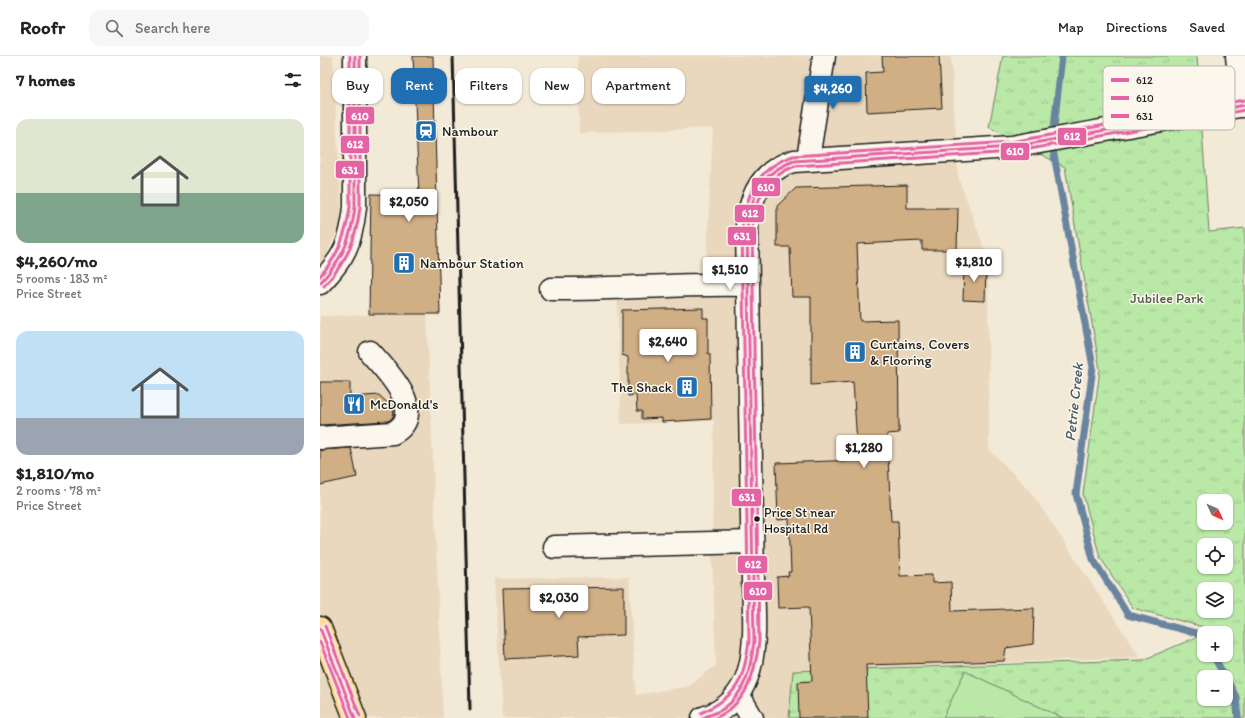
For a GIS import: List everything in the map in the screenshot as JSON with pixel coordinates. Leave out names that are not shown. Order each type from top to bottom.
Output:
[{"type":"main road","points":[[320,628],[355,718]]},
{"type":"street","points":[[320,283],[340,260],[351,236],[353,226],[355,56]]},
{"type":"street","points":[[808,159],[824,56]]},
{"type":"street","points":[[1237,56],[1244,105]]},
{"type":"street","points":[[707,717],[717,712],[738,694],[747,681],[754,638],[747,285],[748,217],[751,200],[756,189],[764,178],[783,164],[808,159],[1012,147],[1111,130]]},
{"type":"street","points":[[551,289],[601,290],[676,284],[747,285]]},
{"type":"street","points":[[320,438],[393,433],[401,428],[407,417],[406,400],[390,375],[370,352]]},
{"type":"street","points":[[554,547],[752,542]]},
{"type":"street","points":[[738,694],[752,718]]},
{"type":"shaded area","points":[[320,56],[333,56],[332,104],[336,104],[342,225],[332,241],[326,258],[320,263]]},
{"type":"shaded area","points":[[578,56],[951,56],[958,176],[988,259],[989,449],[1031,492],[1140,657],[793,671],[789,718],[502,718],[494,579],[629,577],[636,695],[689,686],[716,665],[712,552],[714,421],[621,424],[617,295],[705,294],[713,128],[579,133],[579,104],[584,104],[584,68],[578,68]]},
{"type":"shaded area","points":[[427,314],[443,718],[320,718],[320,316]]},
{"type":"green space","name":"Jubilee Park","points":[[1003,56],[1197,56],[1198,66],[1103,66],[1103,130],[1202,130],[1209,232],[1245,228],[1245,718],[789,718],[793,671],[1143,660],[1197,637],[1197,662],[1233,662],[1233,626],[1199,626],[1133,608],[1100,557],[1083,494],[1100,370],[1065,167],[989,127]]},
{"type":"green space","points":[[965,671],[1063,718],[943,718]]},
{"type":"building","name":"Nambour Station","points":[[413,56],[433,56],[433,68],[414,68]]},
{"type":"building","points":[[882,56],[939,56],[942,108],[867,112],[866,73],[883,72]]},
{"type":"building","name":"Nambour Station","points":[[415,104],[434,104],[440,314],[369,314],[371,194],[419,195]]},
{"type":"building","points":[[907,185],[907,208],[958,208],[957,250],[922,250],[922,241],[857,244],[860,321],[898,320],[899,433],[887,434],[891,521],[898,521],[900,576],[932,575],[932,583],[951,582],[952,611],[1034,608],[1033,644],[1006,648],[1004,661],[866,665],[868,718],[799,718],[798,682],[812,681],[809,607],[778,608],[777,577],[789,576],[788,572],[791,572],[789,519],[778,520],[776,463],[858,460],[853,382],[811,385],[811,297],[792,297],[790,247],[777,247],[777,206],[796,188]]},
{"type":"building","points":[[964,265],[986,266],[985,301],[963,300]]},
{"type":"building","points":[[703,308],[703,318],[708,318],[711,419],[662,422],[662,418],[642,419],[642,411],[637,411],[636,395],[628,396],[628,357],[622,355],[622,310]]},
{"type":"building","name":"McDonald's","points":[[320,382],[350,382],[350,397],[379,395],[394,409],[393,417],[388,421],[320,425]]},
{"type":"building","points":[[351,448],[357,477],[320,485],[320,450]]},
{"type":"building","points":[[624,587],[624,635],[578,637],[579,655],[505,659],[502,589]]},
{"type":"waterway","name":"Petrie Creek","points":[[1062,56],[1052,144],[1093,367],[1076,494],[1093,559],[1128,615],[1197,633]]},
{"type":"waterway","name":"Petrie Creek","points":[[1217,662],[1221,670]]},
{"type":"waterway","name":"Petrie Creek","points":[[1233,691],[1236,697],[1238,718]]},
{"type":"railway","points":[[453,56],[470,709]]},
{"type":"transit line","name":"631","points":[[320,276],[327,268],[341,244],[350,207],[350,56]]},
{"type":"transit line","name":"612","points":[[320,283],[335,265],[345,248],[351,229],[355,207],[355,56]]},
{"type":"transit line","name":"610","points":[[324,286],[339,268],[349,250],[356,230],[360,207],[360,56]]},
{"type":"transit line","name":"631","points":[[1235,102],[1244,100]]},
{"type":"transit line","name":"612","points":[[1235,107],[1245,105]]},
{"type":"transit line","name":"610","points":[[1235,112],[1245,110]]},
{"type":"transit line","name":"631","points":[[701,713],[723,700],[737,685],[745,666],[749,641],[742,227],[747,203],[756,183],[771,167],[793,156],[1011,142],[1103,125]]},
{"type":"transit line","name":"612","points":[[703,718],[723,709],[737,696],[749,670],[754,641],[747,227],[752,204],[760,186],[773,172],[794,161],[1012,147],[1106,130]]},
{"type":"transit line","name":"610","points":[[715,718],[735,705],[748,687],[755,665],[759,641],[752,227],[756,207],[764,190],[777,176],[795,166],[1013,152],[1135,130]]},
{"type":"transit line","name":"631","points":[[325,626],[360,716]]},
{"type":"transit line","name":"612","points":[[320,628],[355,718]]},
{"type":"transit line","name":"610","points":[[320,642],[350,718]]},
{"type":"place","name":"Nambour","points":[[426,131]]},
{"type":"place","name":"Nambour Station","points":[[404,263]]},
{"type":"place","name":"Curtains, Covers & Flooring","points":[[855,352]]},
{"type":"place","name":"The Shack","points":[[687,387]]},
{"type":"place","name":"McDonald's","points":[[354,404]]},
{"type":"place","name":"Price St near Hospital Rd","points":[[757,519]]}]
